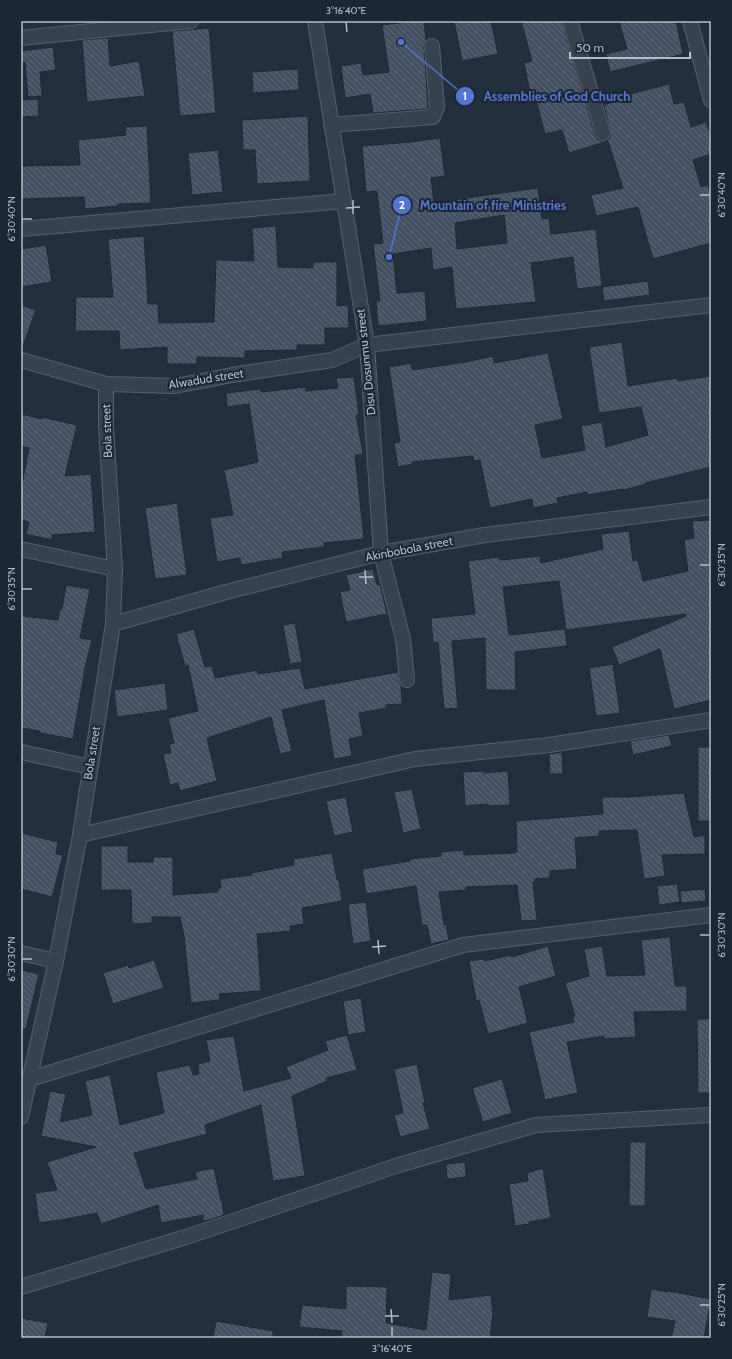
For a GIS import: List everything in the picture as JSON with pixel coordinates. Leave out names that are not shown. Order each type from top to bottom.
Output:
[{"type":"street","points":[[21,38],[191,21]]},
{"type":"street","name":"Disu Dosunmu street","points":[[315,21],[367,345],[381,553],[403,639],[407,680]]},
{"type":"street","points":[[570,21],[603,133]]},
{"type":"street","points":[[690,21],[711,100]]},
{"type":"street","points":[[331,125],[433,117],[437,107],[432,46]]},
{"type":"street","points":[[21,229],[344,201]]},
{"type":"street","name":"Alwadud street","points":[[21,360],[106,384],[176,386],[232,375],[332,360],[367,345],[711,305]]},
{"type":"street","name":"Bola street","points":[[21,1117],[56,961],[80,835],[113,624],[115,569],[106,427],[106,384]]},
{"type":"street","name":"Akinbobola street","points":[[113,624],[226,592],[381,553],[485,534],[711,507]]},
{"type":"street","points":[[21,549],[115,569]]},
{"type":"street","points":[[80,835],[415,759],[549,745],[711,720]]},
{"type":"street","points":[[21,752],[90,767]]},
{"type":"street","points":[[30,1078],[463,944],[711,915]]},
{"type":"street","points":[[21,953],[56,961]]},
{"type":"street","points":[[21,1287],[186,1237],[399,1165],[536,1124],[711,1115]]},
{"type":"building","points":[[424,21],[426,40],[424,47],[427,109],[373,113],[370,94],[345,98],[341,66],[361,63],[363,75],[389,72],[382,25]]},
{"type":"building","points":[[454,21],[491,21],[498,54],[462,61]]},
{"type":"building","points":[[521,21],[562,21],[597,139],[606,141],[611,135],[604,105],[616,101],[615,98],[669,84],[674,104],[684,102],[691,127],[706,122],[711,137],[711,154],[693,160],[701,187],[708,185],[711,195],[711,243],[653,259],[638,207],[596,216],[591,195],[623,188],[608,141],[569,153],[562,130],[545,134],[534,92],[530,93],[524,63],[532,61]]},
{"type":"building","points":[[619,21],[676,21],[683,54],[610,72],[606,54],[627,49]]},
{"type":"building","points":[[209,28],[216,113],[180,116],[172,31]]},
{"type":"building","points":[[108,38],[110,66],[139,61],[145,96],[87,102],[82,40]]},
{"type":"building","points":[[53,47],[56,70],[40,72],[42,96],[28,97],[25,62],[21,63],[21,51]]},
{"type":"building","points":[[298,69],[299,90],[253,93],[252,72]]},
{"type":"building","points":[[38,99],[39,116],[21,117],[21,100]]},
{"type":"building","points":[[308,116],[310,181],[257,184],[255,150],[243,150],[242,120]]},
{"type":"building","points":[[147,126],[151,203],[118,204],[118,206],[85,209],[84,197],[21,199],[21,166],[80,165],[78,140],[126,135],[125,127]]},
{"type":"building","points":[[440,138],[445,176],[431,178],[434,203],[538,188],[542,219],[549,218],[551,234],[596,229],[602,286],[577,289],[573,257],[531,263],[536,302],[456,309],[452,267],[433,270],[431,248],[393,254],[397,293],[425,291],[427,321],[378,326],[376,301],[380,301],[373,244],[383,243],[377,191],[366,192],[362,146]],"holes":[[[504,215],[507,243],[457,249],[455,223]]]},
{"type":"building","points":[[218,150],[223,192],[192,195],[188,153]]},
{"type":"building","points":[[276,226],[278,267],[313,268],[313,262],[337,262],[337,306],[348,305],[349,328],[325,328],[325,345],[297,345],[297,350],[245,351],[245,358],[197,357],[197,364],[167,364],[167,347],[120,350],[119,331],[75,331],[76,297],[113,297],[108,239],[144,236],[148,304],[158,304],[159,323],[214,322],[216,260],[254,261],[252,228]]},
{"type":"building","points":[[46,245],[52,282],[21,287],[21,249]]},
{"type":"building","points":[[648,281],[650,295],[604,301],[602,287]]},
{"type":"building","points":[[21,305],[36,310],[23,346],[21,346]]},
{"type":"building","points":[[622,342],[628,386],[677,378],[678,381],[711,376],[711,467],[645,483],[646,484],[624,490],[587,495],[587,492],[557,498],[558,503],[533,508],[532,499],[490,508],[480,460],[474,461],[473,456],[412,462],[413,464],[398,467],[394,443],[400,442],[389,367],[411,363],[412,370],[466,362],[493,356],[494,363],[548,353],[563,419],[535,425],[542,458],[585,450],[581,426],[602,422],[606,447],[648,435],[641,407],[599,413],[589,347]]},
{"type":"building","points":[[354,377],[359,415],[356,415],[363,454],[355,455],[364,539],[324,543],[324,547],[282,552],[283,558],[241,565],[240,558],[217,562],[210,518],[233,515],[224,470],[258,462],[249,404],[227,407],[226,393],[261,389],[261,392],[305,387],[306,391],[338,388],[336,378]]},
{"type":"building","points":[[21,414],[77,425],[65,476],[91,474],[95,532],[52,535],[52,540],[26,534],[29,522],[21,520],[21,490],[29,448],[21,446]]},
{"type":"building","points":[[177,503],[187,575],[155,579],[145,508]]},
{"type":"building","points":[[711,520],[711,700],[674,709],[660,649],[619,665],[612,647],[686,616],[686,614],[566,630],[559,581],[503,587],[509,635],[565,629],[567,646],[515,652],[516,690],[486,690],[485,638],[452,641],[458,708],[444,709],[438,642],[433,643],[431,618],[475,614],[468,561],[499,557],[500,560],[540,556],[541,563],[603,549],[601,534],[629,531],[633,561],[638,560],[643,581],[688,571],[684,540],[694,538],[692,521]]},
{"type":"building","points":[[373,569],[377,585],[380,584],[387,614],[346,622],[340,592],[350,590],[346,575]]},
{"type":"building","points":[[66,585],[90,589],[80,638],[92,640],[85,668],[73,739],[21,728],[22,616],[58,620],[60,609],[62,609]]},
{"type":"building","points":[[295,623],[302,662],[290,664],[283,625]]},
{"type":"building","points":[[194,629],[205,667],[212,666],[215,678],[257,670],[258,674],[300,668],[305,689],[398,672],[401,686],[402,704],[386,705],[387,708],[359,713],[363,736],[349,739],[352,756],[334,759],[324,700],[282,710],[292,751],[280,754],[271,717],[207,738],[217,781],[180,791],[178,783],[170,785],[163,754],[171,753],[169,744],[174,743],[168,718],[198,711],[188,665],[185,666],[176,634]]},
{"type":"building","points":[[613,664],[620,713],[596,716],[589,668]]},
{"type":"building","points":[[165,683],[168,710],[117,717],[114,690]]},
{"type":"building","points":[[669,735],[672,746],[633,755],[630,741]]},
{"type":"building","points":[[698,747],[711,747],[711,821],[698,821]]},
{"type":"building","points":[[562,752],[563,774],[550,774],[549,754]]},
{"type":"building","points":[[484,771],[484,773],[508,771],[510,805],[487,806],[487,804],[465,806],[463,772]]},
{"type":"building","points":[[412,789],[421,829],[403,833],[394,792]]},
{"type":"building","points":[[684,793],[694,837],[705,835],[705,854],[662,855],[665,876],[644,879],[637,830],[599,831],[599,836],[575,838],[577,869],[550,871],[550,878],[535,879],[535,882],[533,882],[537,920],[521,921],[517,885],[466,887],[466,890],[439,892],[444,925],[446,924],[449,940],[431,944],[427,925],[422,925],[416,886],[366,894],[362,869],[410,861],[410,859],[441,856],[441,852],[463,850],[464,855],[515,853],[517,852],[516,821],[603,814],[602,797],[630,797]]},
{"type":"building","points":[[346,797],[353,832],[334,836],[326,801]]},
{"type":"building","points":[[21,833],[58,842],[56,854],[63,855],[52,897],[21,889]]},
{"type":"building","points":[[101,846],[128,846],[128,862],[153,862],[153,857],[173,857],[173,895],[218,892],[218,888],[221,888],[220,879],[252,875],[251,873],[294,865],[293,859],[332,853],[337,880],[339,880],[342,901],[302,908],[304,924],[290,926],[291,931],[257,934],[261,991],[219,994],[220,1000],[191,1003],[184,936],[180,917],[152,917],[152,923],[132,924],[131,890],[101,890]]},
{"type":"building","points":[[677,884],[680,902],[659,905],[657,886]]},
{"type":"building","points":[[705,889],[706,901],[681,903],[680,891]]},
{"type":"building","points":[[366,902],[371,941],[353,944],[348,904]]},
{"type":"building","points":[[670,937],[675,986],[687,986],[687,1011],[634,1012],[636,1037],[604,1039],[604,1036],[567,1042],[578,1093],[545,1100],[529,1032],[574,1022],[573,1016],[575,1016],[565,983],[589,976],[584,949],[602,946],[607,976],[645,975],[641,940]]},
{"type":"building","points":[[548,946],[556,976],[519,987],[528,1023],[488,1034],[479,1000],[476,1001],[469,961],[484,959],[485,961],[511,955],[512,957]]},
{"type":"building","points":[[154,960],[164,988],[113,1004],[103,973],[128,965],[129,968]]},
{"type":"building","points":[[21,970],[39,974],[26,1029],[21,1029]]},
{"type":"building","points":[[361,998],[366,1032],[348,1035],[343,1001]]},
{"type":"building","points":[[697,1019],[711,1019],[711,1093],[698,1093]]},
{"type":"building","points":[[347,1035],[357,1070],[326,1078],[327,1081],[292,1096],[305,1176],[273,1181],[261,1105],[205,1125],[207,1134],[134,1153],[146,1189],[197,1179],[195,1172],[214,1168],[224,1215],[203,1221],[203,1215],[161,1223],[158,1205],[101,1224],[97,1213],[39,1223],[35,1193],[57,1190],[47,1162],[96,1147],[41,1136],[50,1091],[66,1094],[60,1122],[92,1115],[85,1081],[110,1075],[120,1125],[164,1113],[156,1072],[190,1065],[193,1075],[199,1074],[198,1064],[210,1061],[206,1040],[234,1036],[244,1091],[291,1078],[286,1067],[328,1050],[325,1041]]},
{"type":"building","points":[[417,1064],[425,1103],[423,1103],[430,1129],[400,1137],[394,1115],[403,1113],[394,1069]]},
{"type":"building","points":[[502,1079],[512,1113],[483,1122],[472,1088]]},
{"type":"building","points":[[630,1142],[646,1142],[645,1206],[629,1206]]},
{"type":"building","points":[[465,1162],[466,1177],[447,1179],[446,1164]]},
{"type":"building","points":[[543,1168],[551,1218],[515,1226],[509,1184],[528,1181],[527,1173]]},
{"type":"building","points":[[432,1272],[451,1274],[449,1300],[491,1295],[493,1314],[490,1338],[341,1338],[342,1331],[299,1327],[302,1305],[346,1309],[346,1286],[387,1287],[386,1323],[426,1330]]},
{"type":"building","points":[[651,1289],[711,1299],[704,1338],[671,1338],[675,1321],[647,1317]]},
{"type":"building","points":[[21,1318],[48,1323],[45,1338],[21,1338]]},
{"type":"building","points":[[216,1321],[273,1331],[273,1338],[213,1338]]},
{"type":"place","name":"Assemblies of God Church","points":[[401,42]]},
{"type":"place","name":"Mountain of fire Ministries","points":[[389,257]]}]
